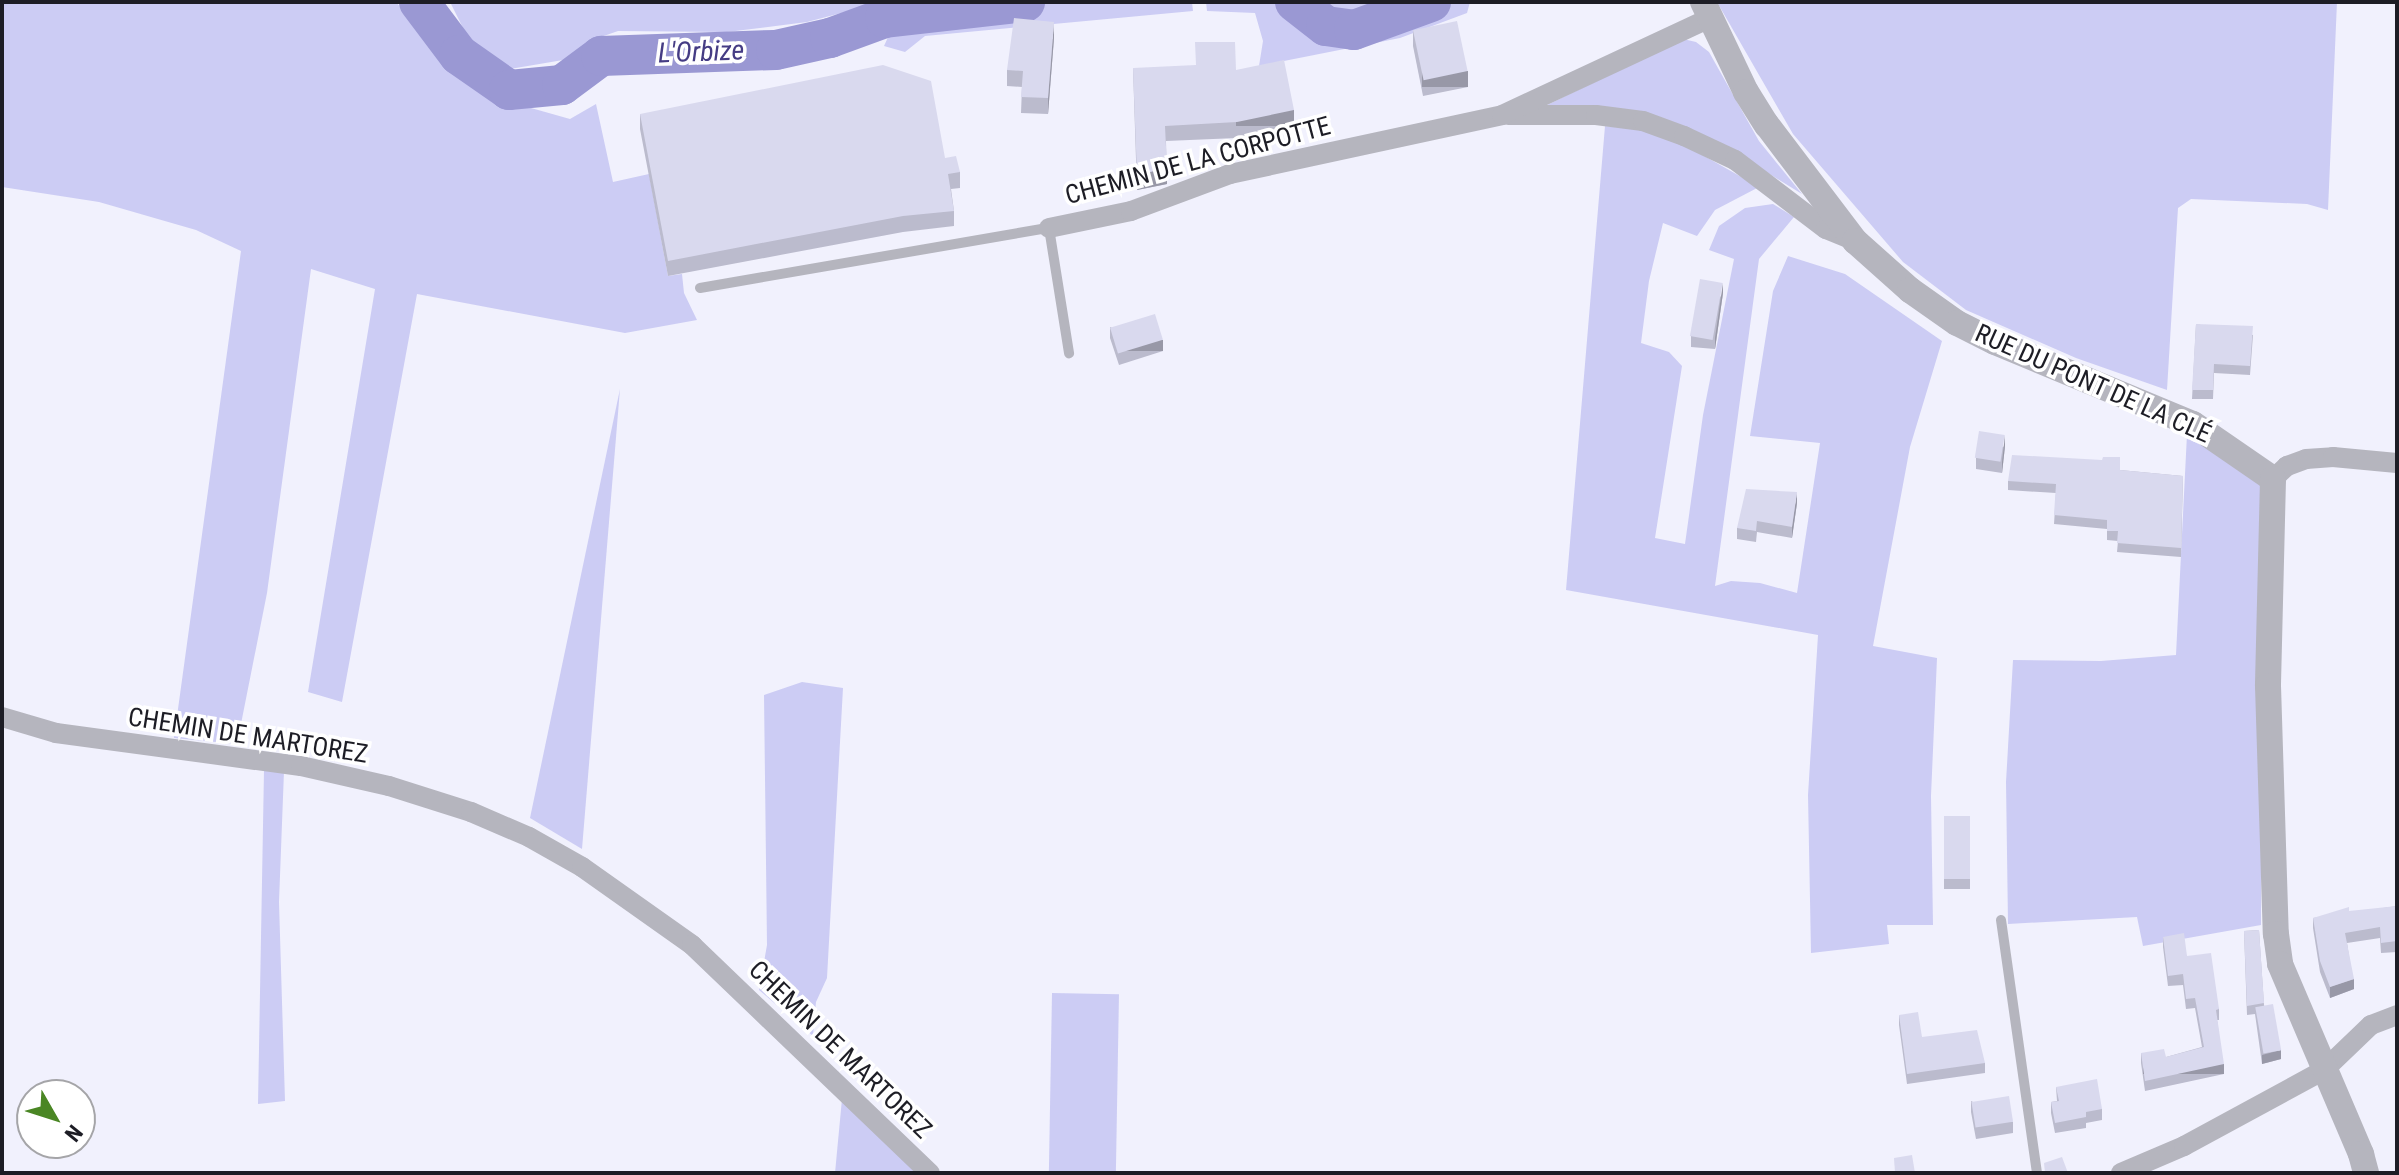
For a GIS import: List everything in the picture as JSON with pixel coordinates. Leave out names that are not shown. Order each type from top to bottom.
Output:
[{"type":"street","name":"CHEMIN DE LA CORPOTTE","points":[[1502,115],[1706,10]]},
{"type":"street","name":"RUE DU PONT DE LA CLÉ","points":[[1706,10],[1767,125],[1855,241],[1910,290],[1957,323],[1995,342],[2193,424],[2238,451],[2273,479]]},
{"type":"street","name":"CHEMIN DE LA CORPOTTE","points":[[1049,228],[1131,211],[1230,174],[1502,115],[1596,115],[1643,121],[1735,160],[1826,229],[1855,241]]},
{"type":"street","points":[[2366,1173],[2361,1154],[2280,964],[2276,934],[2268,686],[2273,479],[2287,466],[2306,459],[2333,457],[2397,463]]},
{"type":"street","name":"CHEMIN DE MARTOREZ","points":[[2,717],[56,733],[301,766],[389,786],[471,812],[529,837],[582,867],[692,945],[930,1173]]},
{"type":"street","points":[[2121,1173],[2184,1146],[2324,1070],[2371,1025],[2397,1015]]},
{"type":"lane","name":"CHEMIN DE LA CORPOTTE","points":[[700,288],[1049,228],[1069,353]]},
{"type":"lane","points":[[2001,920],[2037,1173]]},
{"type":"shaded area","points":[[2,2],[396,2],[448,65],[485,95],[570,119],[596,104],[613,182],[649,174],[668,276],[682,274],[684,293],[697,320],[625,333],[417,294],[342,702],[308,692],[375,289],[311,269],[267,593],[237,744],[174,738],[241,251],[196,230],[99,202],[2,187]]},
{"type":"shaded area","points":[[450,2],[883,2],[807,22],[727,32],[618,31],[598,38],[563,60],[510,69],[471,44]]},
{"type":"shaded area","points":[[904,2],[1192,2],[1193,11],[925,36],[905,52],[884,46]]},
{"type":"shaded area","points":[[1206,2],[1470,2],[1467,13],[1400,38],[1259,66],[1263,41],[1255,13],[1207,11]]},
{"type":"shaded area","points":[[1717,2],[2337,2],[2328,210],[2307,204],[2191,199],[2178,208],[2167,390],[2076,358],[1966,310],[1903,262],[1793,134]]},
{"type":"shaded area","points":[[1683,39],[1696,42],[1709,52],[1759,141],[1802,194],[1718,142],[1541,108]]},
{"type":"shaded area","points":[[1605,126],[1645,130],[1692,149],[1759,187],[1715,210],[1697,236],[1663,223],[1649,281],[1641,343],[1669,352],[1682,366],[1655,538],[1685,544],[1703,415],[1734,259],[1709,250],[1719,226],[1745,208],[1773,204],[1794,217],[1759,259],[1715,586],[1731,581],[1760,583],[1797,593],[1820,443],[1750,436],[1773,291],[1788,256],[1845,274],[1942,341],[1910,447],[1873,646],[1937,658],[1931,796],[1933,925],[1887,925],[1889,944],[1811,953],[1808,795],[1818,635],[1566,590]]},
{"type":"shaded area","points":[[620,389],[582,849],[530,818]]},
{"type":"shaded area","points":[[2187,434],[2262,484],[2261,925],[2143,946],[2137,917],[2008,924],[2006,782],[2013,660],[2101,661],[2176,655]]},
{"type":"shaded area","points":[[802,682],[843,688],[827,978],[816,1002],[813,1036],[759,990],[767,945],[764,695]]},
{"type":"shaded area","points":[[264,770],[284,771],[279,902],[285,1101],[258,1104]]},
{"type":"shaded area","points":[[1052,993],[1119,994],[1116,1173],[1049,1173]]},
{"type":"shaded area","points":[[842,1099],[918,1173],[835,1173]]},
{"type":"building","points":[[1014,18],[1054,22],[1048,98],[1021,97],[1023,71],[1007,70]]},
{"type":"building","points":[[1457,21],[1468,71],[1424,80],[1413,30]]},
{"type":"building","points":[[1195,42],[1235,42],[1236,70],[1284,60],[1294,110],[1237,122],[1165,126],[1167,168],[1137,175],[1133,68],[1196,65]]},
{"type":"building","points":[[883,65],[931,81],[945,158],[956,156],[960,172],[948,174],[954,211],[903,216],[668,261],[640,114]]},
{"type":"building","points":[[1700,279],[1723,283],[1713,340],[1690,336]]},
{"type":"building","points":[[1155,314],[1163,340],[1118,354],[1110,328]]},
{"type":"building","points":[[2196,324],[2253,326],[2250,366],[2214,364],[2213,390],[2192,390]]},
{"type":"building","points":[[1979,431],[2005,435],[2000,462],[1975,458]]},
{"type":"building","points":[[2012,455],[2102,460],[2103,457],[2120,457],[2120,470],[2183,476],[2181,548],[2117,543],[2118,531],[2107,531],[2107,520],[2054,515],[2056,484],[2008,481]]},
{"type":"building","points":[[1746,489],[1797,492],[1792,527],[1757,521],[1756,531],[1737,528]]},
{"type":"building","points":[[1944,816],[1970,816],[1970,879],[1944,879]]},
{"type":"building","points":[[2397,906],[2397,941],[2381,943],[2380,927],[2345,933],[2354,979],[2330,987],[2320,961],[2313,918],[2349,907],[2349,911]]},
{"type":"building","points":[[2259,930],[2264,1003],[2247,1006],[2244,931]]},
{"type":"building","points":[[2184,933],[2187,956],[2211,953],[2224,1064],[2145,1081],[2141,1053],[2164,1049],[2166,1057],[2204,1047],[2195,998],[2186,999],[2183,974],[2168,976],[2163,937]]},
{"type":"building","points":[[2273,1004],[2281,1050],[2263,1053],[2255,1007]]},
{"type":"building","points":[[1918,1012],[1922,1037],[1977,1030],[1985,1063],[1907,1074],[1899,1015]]},
{"type":"building","points":[[2097,1079],[2102,1109],[2086,1112],[2086,1117],[2055,1123],[2051,1102],[2059,1101],[2056,1087]]},
{"type":"building","points":[[2009,1096],[2013,1122],[1976,1128],[1971,1102]]},
{"type":"building","points":[[1912,1155],[1915,1173],[1895,1173],[1894,1158]]},
{"type":"building","points":[[2062,1157],[2068,1173],[2045,1173],[2044,1163]]},
{"type":"waterway","name":"L'Orbize","points":[[419,2],[459,55],[509,90],[562,85],[601,56],[776,50],[830,38],[885,18],[1025,2]]},
{"type":"waterway","name":"L'Orbize","points":[[1295,2],[1326,26],[1354,30],[1431,2]]}]
